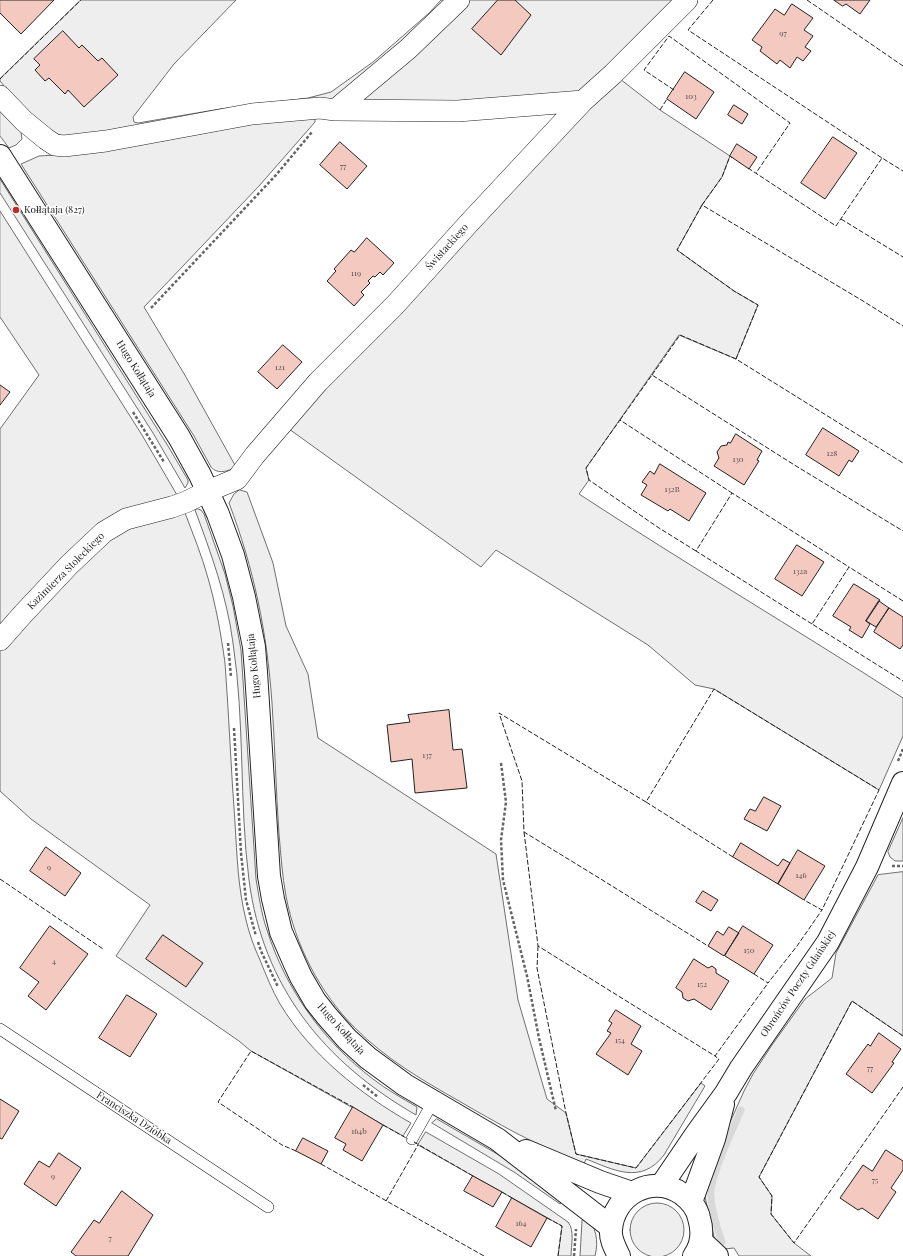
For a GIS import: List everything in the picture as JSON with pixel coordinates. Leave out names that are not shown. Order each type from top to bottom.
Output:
[{"type":"street","points":[[335,110],[408,49],[459,0]]},
{"type":"street","name":"Świstackiego","points":[[208,491],[237,479],[255,455],[318,382],[395,304],[469,222],[583,101],[613,74],[687,0]]},
{"type":"street","points":[[0,96],[24,121],[46,139],[55,145],[64,146],[106,141],[252,114],[320,108],[335,110],[458,111],[583,101]]},
{"type":"street","name":"Hugo Kołłątaja","points":[[0,156],[197,468],[226,534],[244,597],[252,640],[256,672],[267,853],[273,899],[281,932],[295,964],[308,988],[326,1015],[368,1058],[386,1072],[433,1102],[497,1139],[600,1182],[632,1193]]},
{"type":"street","name":"Kazimierza Stoleckiego","points":[[0,640],[69,565],[104,532],[126,519],[172,507],[208,491]]},
{"type":"street","name":"Obrońców Poczty Gdańskiej","points":[[661,1186],[828,942],[868,867],[903,783]]},
{"type":"street","name":"Obrońców Poczty Gdańskiej","points":[[691,1202],[714,1139],[726,1093]]},
{"type":"street","name":"Hugo Kołłątaja","points":[[497,1139],[613,1246]]},
{"type":"street","points":[[613,1246],[613,1216],[620,1203],[632,1193],[646,1187],[661,1186],[676,1190],[689,1199],[697,1211],[701,1226],[697,1248],[717,1256]]},
{"type":"lane","name":"Franciszka Dzióbka","points":[[0,1029],[268,1207]]},
{"type":"lane","points":[[412,1139],[433,1102]]},
{"type":"path","points":[[151,308],[276,175],[318,125],[335,110]]},
{"type":"path","points":[[501,763],[506,802],[501,840],[503,880],[527,976],[539,1038],[556,1111]]},
{"type":"path","points":[[574,1256],[576,1224]]},
{"type":"shaded area","points":[[81,0],[236,0],[174,64],[133,117],[134,122],[138,123],[220,109],[308,98],[331,92],[373,62],[429,13],[441,0],[450,0],[341,96],[328,101],[72,138],[57,134],[41,124],[19,103],[0,81],[0,79]]},
{"type":"shaded area","points":[[466,0],[678,0],[591,85],[569,97],[349,104]]},
{"type":"shaded area","points":[[620,79],[660,110],[730,156],[722,177],[702,205],[677,250],[734,291],[758,305],[736,359],[679,335],[586,468],[589,480],[579,494],[903,698],[903,736],[879,790],[714,689],[695,685],[648,645],[496,550],[481,567],[289,429],[560,127]]},
{"type":"shaded area","points":[[0,110],[21,132],[22,139],[16,145],[9,148],[0,136]]},
{"type":"shaded area","points":[[315,118],[315,122],[259,186],[144,307],[186,377],[236,467],[220,472],[211,467],[194,436],[21,164],[39,156],[56,155],[209,127]]},
{"type":"shaded area","points":[[0,179],[168,446],[188,480],[185,488],[153,433],[0,193]]},
{"type":"shaded area","points":[[0,211],[142,435],[177,495],[124,513],[0,633],[0,429],[39,375],[0,317]]},
{"type":"shaded area","points":[[240,490],[247,492],[273,563],[286,626],[308,674],[318,738],[496,854],[518,1000],[547,1099],[566,1113],[576,1154],[636,1168],[701,1083],[705,1086],[664,1155],[646,1170],[627,1172],[607,1167],[586,1159],[584,1164],[533,1142],[480,1113],[418,1077],[379,1050],[342,1014],[320,984],[296,932],[290,914],[285,888],[279,834],[272,703],[267,651],[258,601],[246,552],[229,503],[234,494]]},
{"type":"shaded area","points":[[198,509],[204,514],[225,574],[233,606],[241,650],[256,879],[267,930],[285,973],[308,1013],[322,1031],[355,1064],[373,1079],[417,1107],[416,1115],[383,1094],[353,1071],[326,1046],[303,1018],[284,987],[268,954],[256,919],[249,880],[244,821],[239,702],[233,643],[223,592],[195,510]]},
{"type":"shaded area","points":[[185,513],[208,578],[222,641],[225,663],[238,872],[243,908],[252,940],[274,993],[292,1023],[306,1040],[338,1072],[373,1099],[411,1123],[403,1136],[251,1051],[239,1041],[116,956],[150,905],[31,819],[0,791],[0,648],[36,607],[127,525]]},
{"type":"shaded area","points":[[903,818],[903,861],[895,861],[890,857],[888,852]]},
{"type":"shaded area","points":[[903,872],[903,1036],[852,1001],[759,1177],[772,1196],[771,1214],[794,1243],[811,1256],[739,1256],[734,1248],[724,1249],[718,1245],[714,1237],[705,1197],[706,1189],[727,1129],[753,1074],[772,1045],[805,999],[832,978],[836,953],[878,875]]},
{"type":"shaded area","points":[[437,1119],[499,1155],[563,1199],[560,1204],[514,1172],[432,1123]]},
{"type":"shaded area","points":[[426,1132],[499,1174],[568,1222],[572,1234],[571,1256],[558,1256],[562,1226],[418,1145]]},
{"type":"shaded area","points":[[652,1203],[662,1203],[672,1207],[680,1215],[684,1225],[684,1235],[680,1245],[672,1253],[662,1257],[652,1257],[642,1253],[634,1245],[630,1235],[630,1225],[634,1215],[642,1207]]},
{"type":"shaded area","points":[[586,1215],[596,1234],[597,1245],[595,1256],[580,1256],[582,1221]]},
{"type":"building","points":[[0,0],[54,0],[21,34],[0,13]]},
{"type":"building","points":[[498,0],[515,0],[531,15],[501,55],[472,29]]},
{"type":"building","points":[[834,0],[870,0],[860,14],[846,4],[843,6]]},
{"type":"building","points":[[792,4],[813,18],[804,30],[813,36],[805,47],[811,51],[803,61],[797,57],[790,68],[780,60],[777,64],[760,51],[762,47],[752,40],[775,9],[784,15]]},
{"type":"building","points":[[63,31],[79,48],[82,45],[98,61],[102,58],[118,75],[84,107],[68,90],[65,94],[49,78],[45,81],[35,70],[40,65],[34,59]]},
{"type":"building","points":[[685,72],[714,92],[696,119],[667,99]]},
{"type":"building","points":[[734,105],[748,114],[742,124],[728,115]]},
{"type":"building","points":[[833,137],[857,153],[825,199],[801,183]]},
{"type":"building","points":[[340,142],[367,166],[347,189],[320,165]]},
{"type":"building","points":[[737,144],[757,157],[749,169],[730,156]]},
{"type":"building","points":[[367,238],[394,263],[383,275],[380,272],[368,281],[370,283],[361,292],[364,295],[354,306],[327,281],[336,271],[334,269],[351,250],[354,252]]},
{"type":"building","points":[[283,345],[302,362],[277,389],[258,372]]},
{"type":"building","points":[[0,385],[10,392],[0,405]]},
{"type":"building","points":[[823,428],[859,451],[852,462],[849,460],[839,476],[806,455]]},
{"type":"building","points":[[736,434],[762,451],[757,460],[759,461],[744,485],[714,466],[719,458],[717,452],[721,446],[727,445],[728,442],[730,443]]},
{"type":"building","points":[[660,464],[706,493],[689,521],[670,509],[668,511],[641,495],[647,485],[642,482],[650,471],[654,474]]},
{"type":"building","points":[[797,545],[824,562],[802,596],[775,579]]},
{"type":"building","points":[[854,584],[880,600],[866,621],[870,624],[862,638],[849,630],[851,627],[833,616]]},
{"type":"building","points":[[879,601],[889,608],[876,627],[866,621]]},
{"type":"building","points":[[889,608],[903,617],[903,645],[900,649],[874,632]]},
{"type":"building","points":[[449,710],[453,750],[462,749],[467,788],[415,793],[412,759],[391,762],[387,725],[410,722],[408,715]]},
{"type":"building","points":[[764,797],[781,806],[767,831],[744,819],[750,809],[755,811]]},
{"type":"building","points":[[741,843],[778,866],[783,859],[790,863],[778,884],[733,857]]},
{"type":"building","points":[[46,847],[81,873],[65,896],[30,871]]},
{"type":"building","points":[[798,850],[825,866],[804,900],[778,884]]},
{"type":"building","points":[[703,891],[718,900],[711,911],[696,902]]},
{"type":"building","points":[[50,926],[88,954],[46,1010],[28,996],[39,982],[20,968]]},
{"type":"building","points":[[743,926],[773,945],[754,974],[725,956]]},
{"type":"building","points":[[729,927],[739,933],[724,956],[708,946],[717,931],[723,935]]},
{"type":"building","points":[[163,935],[203,963],[186,987],[146,959]]},
{"type":"building","points":[[694,959],[708,968],[712,966],[716,969],[716,973],[729,981],[711,1010],[694,999],[688,1001],[683,998],[682,992],[676,988]]},
{"type":"building","points":[[127,995],[157,1014],[130,1057],[99,1038]]},
{"type":"building","points":[[616,1010],[641,1026],[631,1044],[642,1051],[628,1075],[596,1054],[611,1033],[607,1031],[612,1023],[609,1021]]},
{"type":"building","points":[[879,1033],[901,1049],[892,1062],[894,1063],[872,1093],[846,1074],[868,1044],[870,1046]]},
{"type":"building","points":[[0,1099],[19,1111],[2,1139],[0,1138]]},
{"type":"building","points":[[353,1107],[383,1125],[362,1161],[343,1150],[346,1144],[335,1138]]},
{"type":"building","points":[[303,1138],[328,1151],[321,1164],[296,1151]]},
{"type":"building","points":[[886,1150],[903,1161],[903,1170],[891,1188],[896,1192],[878,1219],[862,1208],[858,1210],[840,1198],[863,1165],[872,1171]]},
{"type":"building","points":[[59,1153],[81,1168],[56,1206],[24,1184],[39,1161],[49,1167]]},
{"type":"building","points":[[473,1176],[502,1192],[493,1207],[464,1191]]},
{"type":"building","points":[[122,1191],[153,1215],[128,1256],[76,1256],[71,1252],[94,1220],[99,1223]]},
{"type":"building","points":[[512,1198],[547,1218],[531,1247],[496,1227]]},
{"type":"waterway","points":[[722,1242],[712,1208],[711,1189],[727,1141],[741,1110]]},
{"type":"fence","points":[[0,79],[81,0]]},
{"type":"fence","points":[[713,0],[688,30],[882,158]]},
{"type":"fence","points":[[807,0],[903,66]]},
{"type":"fence","points":[[674,90],[644,70],[669,36],[790,123],[756,173]]},
{"type":"fence","points":[[660,110],[667,99]]},
{"type":"fence","points":[[702,205],[722,177],[730,156],[732,158]]},
{"type":"fence","points":[[748,168],[836,226],[882,158],[903,171]]},
{"type":"fence","points":[[736,359],[758,305],[734,291],[677,250],[702,205],[903,326]]},
{"type":"fence","points":[[841,219],[903,257]]},
{"type":"fence","points":[[652,375],[680,335],[736,359],[903,463]]},
{"type":"fence","points":[[620,420],[652,375],[796,466],[903,531]]},
{"type":"fence","points":[[696,551],[659,528],[589,480],[586,468],[620,420],[732,493]]},
{"type":"fence","points":[[812,624],[696,551],[732,493],[849,567]]},
{"type":"fence","points":[[903,601],[849,567],[812,624],[903,681]]},
{"type":"fence","points":[[733,857],[646,802],[714,689],[879,790],[822,910],[804,900]]},
{"type":"fence","points":[[646,802],[499,713],[522,781],[524,832],[708,946]]},
{"type":"fence","points":[[524,832],[538,946],[715,1056],[768,983]]},
{"type":"fence","points":[[0,879],[103,949]]},
{"type":"fence","points":[[754,974],[768,983],[797,946],[822,910]]},
{"type":"fence","points":[[538,946],[537,968],[566,1113],[576,1154],[636,1168],[719,1059],[715,1056]]},
{"type":"fence","points":[[903,1036],[852,1001],[759,1177],[772,1196],[771,1214],[794,1243],[903,1087]]},
{"type":"fence","points":[[296,1151],[282,1145],[218,1102],[251,1051],[353,1107]]},
{"type":"fence","points":[[383,1125],[408,1139]]},
{"type":"fence","points":[[414,1142],[473,1176]]},
{"type":"fence","points":[[386,1201],[418,1145]]},
{"type":"fence","points":[[321,1164],[484,1256]]},
{"type":"fence","points":[[502,1192],[512,1198]]},
{"type":"fence","points":[[547,1218],[562,1226],[558,1256]]},
{"type":"place","name":"Kołłątaja (827)","points":[[16,210]]}]
